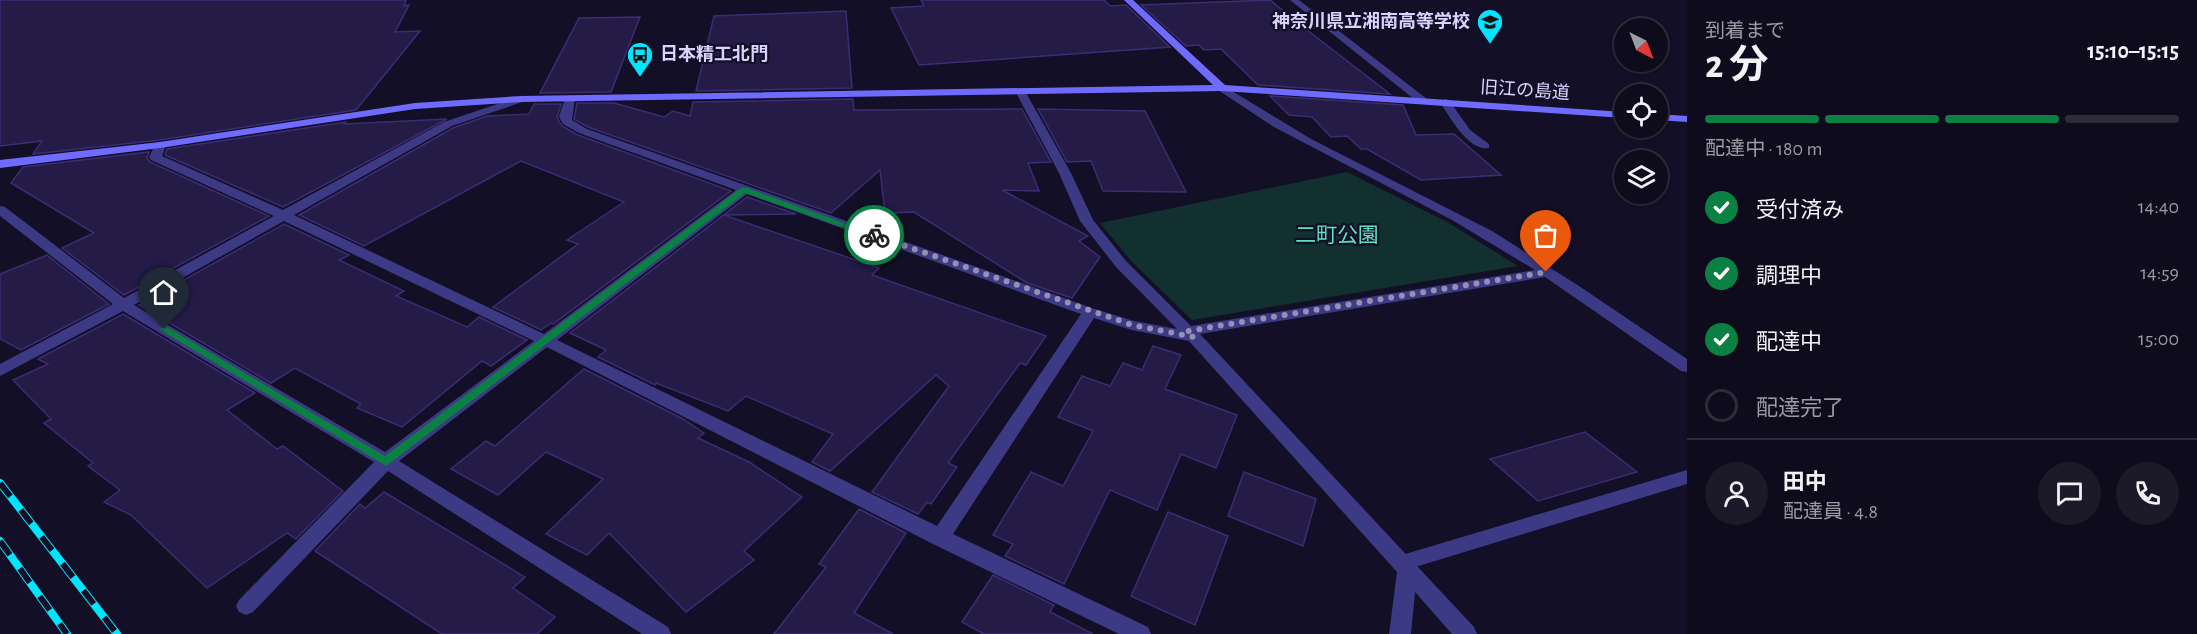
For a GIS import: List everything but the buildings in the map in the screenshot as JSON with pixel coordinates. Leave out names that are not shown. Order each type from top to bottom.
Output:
[{"type":"street","points":[[1128,0],[1222,88],[1275,124],[1458,218],[1546,272],[1687,366]]},
{"type":"street","points":[[1294,0],[1423,101]]},
{"type":"street","name":"旧江の島道","points":[[0,164],[160,145],[383,110],[521,99],[1222,88],[1614,114]]},
{"type":"street","points":[[1020,91],[1065,173],[1087,221],[1121,264],[1191,334],[1466,634]]},
{"type":"street","points":[[570,98],[565,117],[572,125],[744,190],[1132,325],[1191,334],[1546,272]]},
{"type":"street","points":[[0,371],[448,124],[521,99]]},
{"type":"street","points":[[1445,102],[1466,132],[1485,146]]},
{"type":"street","points":[[1668,118],[1687,119]]},
{"type":"street","points":[[160,145],[155,158],[286,215],[544,340],[940,538],[1140,634]]},
{"type":"street","points":[[246,606],[386,461],[744,190]]},
{"type":"street","points":[[0,210],[123,305],[386,461],[660,634]]},
{"type":"street","points":[[940,538],[1090,312]]},
{"type":"street","points":[[1405,566],[1687,477]]},
{"type":"street","points":[[1400,634],[1405,566]]},
{"type":"green space","name":"二町公園","points":[[1347,172],[1449,223],[1518,266],[1192,320],[1132,262],[1100,223]]},
{"type":"railway","points":[[0,483],[117,634]]},
{"type":"railway","points":[[0,541],[67,634]]},
{"type":"way so far","points":[[874,235],[1090,312],[1132,325],[1194,337],[1188,331],[1546,272]]},
{"type":"place","name":"神奈川県立湘南高等学校","points":[[1490,45]]},
{"type":"place","name":"日本精工北門","points":[[640,78]]},
{"type":"route","points":[[164,329],[386,461],[744,190],[874,235]]}]
